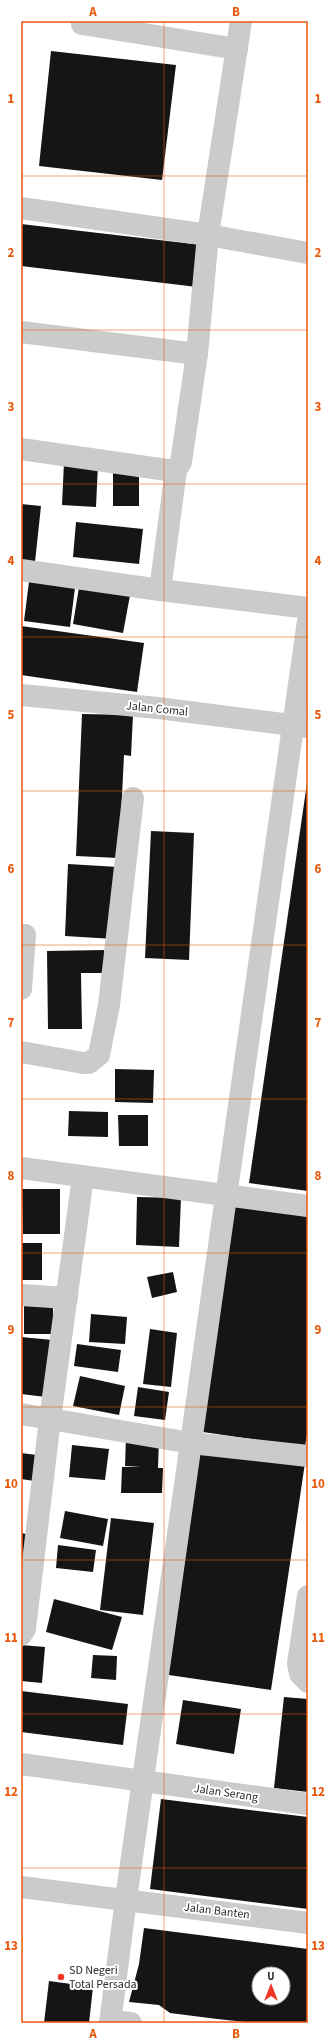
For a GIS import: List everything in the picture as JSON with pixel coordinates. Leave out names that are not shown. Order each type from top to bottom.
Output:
[{"type":"street","points":[[160,590],[176,470],[181,462],[197,354],[208,235],[241,21]]},
{"type":"street","points":[[82,24],[237,49]]},
{"type":"street","points":[[21,208],[208,235],[308,253]]},
{"type":"street","points":[[21,332],[197,354]]},
{"type":"street","points":[[21,449],[167,470],[176,470]]},
{"type":"street","points":[[21,570],[160,590],[308,608]]},
{"type":"street","points":[[118,2022],[126,1899],[226,1197],[301,726],[308,620]]},
{"type":"street","name":"Jalan Comal","points":[[21,695],[158,708],[301,726]]},
{"type":"street","points":[[21,1052],[83,1063],[90,1063],[99,1055],[109,1005],[133,798]]},
{"type":"street","points":[[21,989],[25,935]]},
{"type":"street","points":[[21,1168],[226,1197],[308,1206]]},
{"type":"street","points":[[21,1635],[25,1629],[29,1524],[50,1419],[83,1177]]},
{"type":"street","points":[[21,1295],[67,1298]]},
{"type":"street","points":[[21,1414],[191,1442],[308,1456]]},
{"type":"street","points":[[308,1596],[298,1663],[300,1674],[308,1682]]},
{"type":"street","name":"Jalan Serang","points":[[21,1764],[308,1804]]},
{"type":"street","name":"Jalan Banten","points":[[21,1887],[308,1923]]},
{"type":"building","points":[[51,51],[176,65],[162,180],[39,166]]},
{"type":"building","points":[[21,224],[202,245],[197,287],[21,266]]},
{"type":"building","points":[[64,462],[98,464],[96,507],[62,505]]},
{"type":"building","points":[[113,469],[139,469],[139,506],[113,506]]},
{"type":"building","points":[[21,504],[41,506],[35,562],[21,560]]},
{"type":"building","points":[[76,522],[143,529],[139,564],[73,557]]},
{"type":"building","points":[[30,574],[76,580],[70,627],[24,621]]},
{"type":"building","points":[[80,581],[131,590],[123,633],[73,624]]},
{"type":"building","points":[[21,626],[144,643],[137,692],[21,675]]},
{"type":"building","points":[[82,714],[133,715],[131,756],[124,755],[119,858],[76,856]]},
{"type":"building","points":[[308,783],[308,1191],[249,1183]]},
{"type":"building","points":[[151,831],[194,833],[189,960],[145,958]]},
{"type":"building","points":[[68,864],[118,867],[114,939],[65,936]]},
{"type":"building","points":[[104,950],[104,973],[81,973],[82,1029],[48,1029],[47,951]]},
{"type":"building","points":[[115,1069],[154,1070],[153,1103],[115,1102]]},
{"type":"building","points":[[69,1111],[108,1112],[108,1137],[68,1136]]},
{"type":"building","points":[[118,1115],[148,1115],[148,1146],[119,1146]]},
{"type":"building","points":[[22,1189],[60,1189],[60,1234],[23,1234]]},
{"type":"building","points":[[137,1197],[181,1198],[179,1247],[136,1245]]},
{"type":"building","points":[[229,1203],[308,1215],[308,1427],[305,1447],[196,1431]]},
{"type":"building","points":[[21,1243],[42,1243],[42,1280],[21,1280]]},
{"type":"building","points":[[173,1272],[177,1292],[152,1298],[147,1277]]},
{"type":"building","points":[[24,1305],[53,1305],[53,1334],[24,1334]]},
{"type":"building","points":[[91,1314],[127,1317],[125,1344],[89,1342]]},
{"type":"building","points":[[150,1329],[177,1333],[171,1387],[143,1384]]},
{"type":"building","points":[[21,1337],[53,1340],[46,1397],[21,1394]]},
{"type":"building","points":[[77,1344],[121,1350],[118,1372],[74,1366]]},
{"type":"building","points":[[80,1376],[125,1386],[119,1415],[73,1406]]},
{"type":"building","points":[[138,1387],[169,1392],[165,1420],[134,1416]]},
{"type":"building","points":[[126,1437],[159,1439],[158,1468],[163,1468],[162,1493],[121,1493],[122,1467],[141,1467],[125,1466]]},
{"type":"building","points":[[72,1445],[109,1449],[105,1480],[69,1477]]},
{"type":"building","points":[[195,1447],[305,1463],[271,1690],[162,1674]]},
{"type":"building","points":[[21,1453],[45,1456],[41,1482],[21,1479]]},
{"type":"building","points":[[65,1511],[108,1519],[103,1546],[60,1538]]},
{"type":"building","points":[[111,1518],[154,1523],[143,1615],[100,1610]]},
{"type":"building","points":[[21,1533],[32,1535],[26,1566],[21,1565]]},
{"type":"building","points":[[58,1545],[96,1550],[93,1572],[56,1568]]},
{"type":"building","points":[[54,1599],[122,1617],[112,1650],[46,1632]]},
{"type":"building","points":[[21,1645],[45,1647],[42,1683],[21,1681]]},
{"type":"building","points":[[93,1655],[117,1656],[116,1680],[91,1678]]},
{"type":"building","points":[[21,1691],[128,1704],[123,1745],[21,1732]]},
{"type":"building","points":[[284,1697],[308,1699],[308,1792],[274,1788]]},
{"type":"building","points":[[183,1700],[241,1709],[234,1754],[176,1744]]},
{"type":"building","points":[[161,1799],[308,1817],[308,1909],[150,1889]]},
{"type":"building","points":[[144,1928],[308,1949],[308,2023],[255,2023],[217,2019],[170,2013],[159,2005],[129,2002],[139,1964]]},
{"type":"building","points":[[49,1981],[93,1987],[89,2023],[44,2023]]},
{"type":"place","name":"SD Negeri Total Persada","points":[[61,1977]]}]
